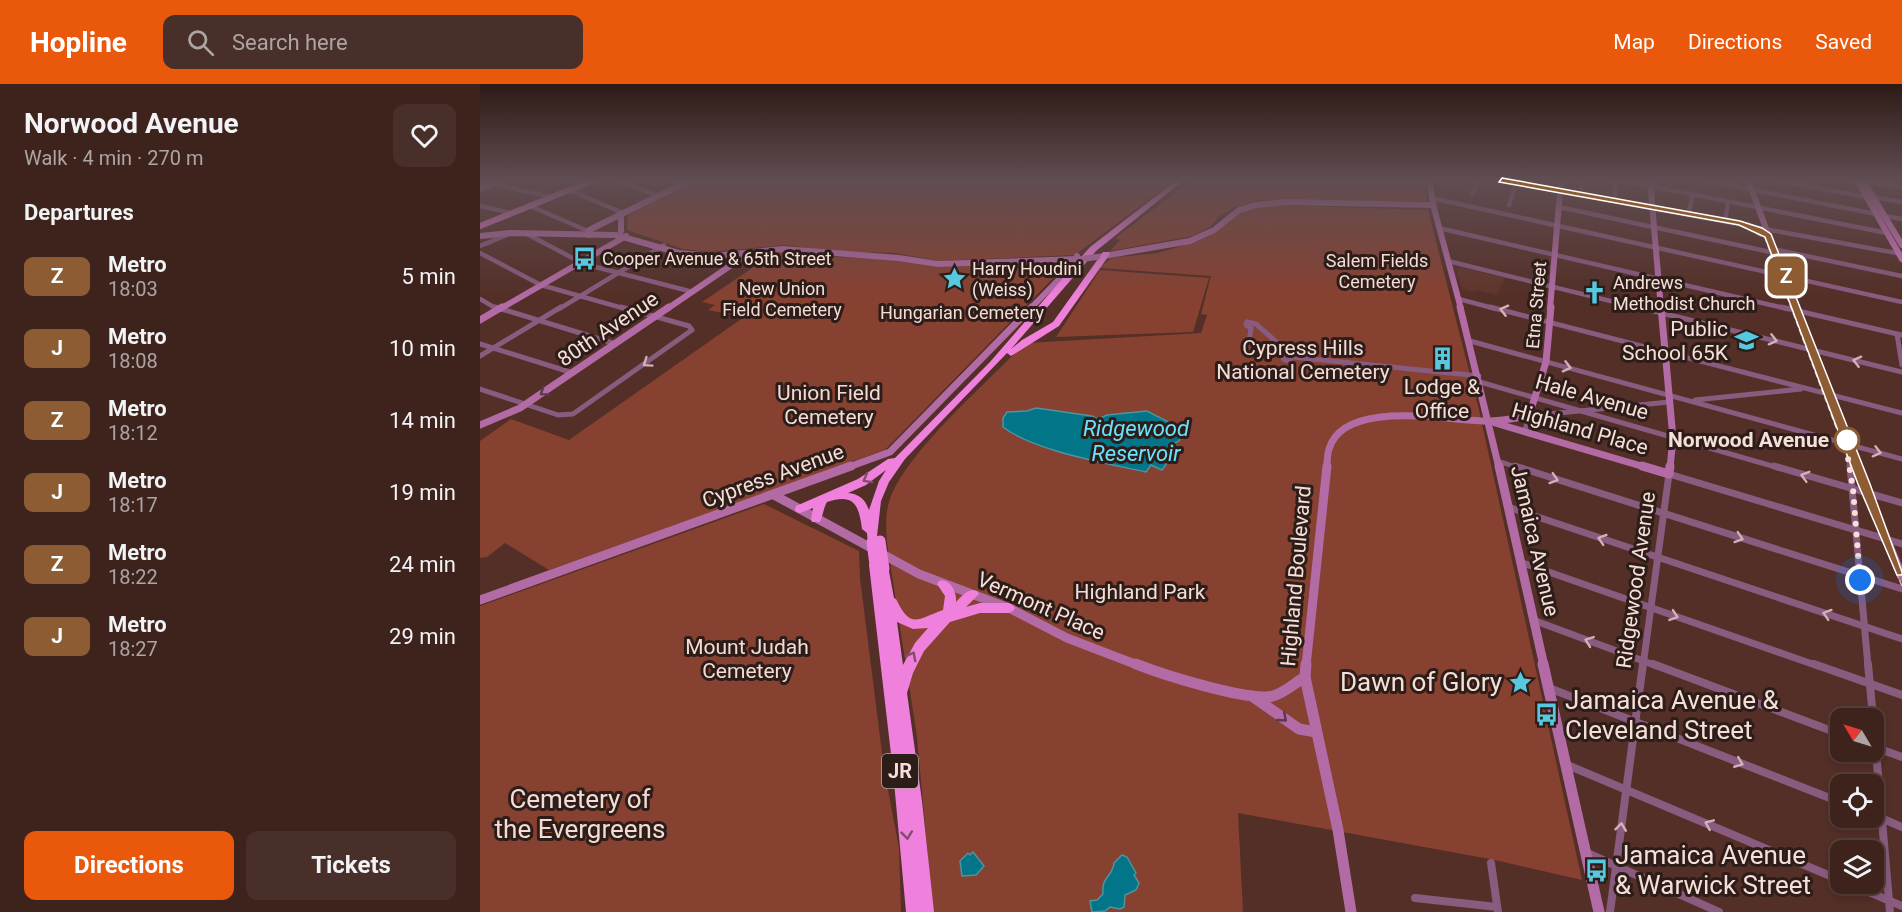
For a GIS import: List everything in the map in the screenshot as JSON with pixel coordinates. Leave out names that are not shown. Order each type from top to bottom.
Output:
[{"type":"highway","points":[[1078,257],[1130,219]]},
{"type":"highway","name":"JR","points":[[914,912],[873,515],[881,488],[901,456],[1014,341],[1090,252],[1132,219]]},
{"type":"highway","name":"JR","points":[[876,542],[880,509],[887,489],[898,469],[995,367],[1098,249],[1137,219]]},
{"type":"highway","points":[[995,367],[1022,344],[1056,324],[1101,256]]},
{"type":"highway","points":[[1052,304],[1040,323],[1046,327],[1056,324]]},
{"type":"highway","points":[[802,511],[873,476],[928,429]]},
{"type":"highway","points":[[802,511],[822,501],[843,496],[860,502],[865,508],[867,531],[876,542]]},
{"type":"highway","points":[[816,519],[817,510],[822,501]]},
{"type":"highway","name":"JR","points":[[879,567],[886,586],[919,835],[926,912]]},
{"type":"highway","points":[[943,584],[951,595],[947,614]]},
{"type":"highway","points":[[886,586],[896,613],[905,622],[925,624],[947,614],[974,609],[1009,608]]},
{"type":"highway","points":[[901,704],[909,663],[925,638],[970,593]]},
{"type":"main road","points":[[480,226],[498,219]]},
{"type":"main road","points":[[1878,219],[1901,255]]},
{"type":"main road","points":[[1886,219],[1902,245]]},
{"type":"street","points":[[557,219],[588,233]]},
{"type":"street","points":[[588,233],[612,219]]},
{"type":"street","points":[[623,219],[625,234]]},
{"type":"street","points":[[1101,256],[1188,240],[1209,231],[1224,219]]},
{"type":"street","points":[[480,236],[511,233],[625,234],[699,255],[789,249],[835,255],[899,258],[927,264],[949,264],[1101,256],[1190,242],[1208,234],[1228,219]]},
{"type":"street","name":"Jamaica Avenue","points":[[1437,219],[1480,379],[1599,912]]},
{"type":"street","points":[[1522,219],[1902,302]]},
{"type":"street","name":"Etna Street","points":[[1525,430],[1546,362],[1558,219]]},
{"type":"street","points":[[1614,219],[1902,276]]},
{"type":"street","name":"Ridgewood Avenue","points":[[1610,912],[1673,438],[1654,219]]},
{"type":"street","points":[[1707,219],[1901,255]]},
{"type":"street","points":[[1762,219],[1846,444],[1902,577]]},
{"type":"street","points":[[1813,219],[1887,233]]},
{"type":"street","points":[[1439,228],[1899,334],[1902,366]]},
{"type":"street","points":[[480,246],[511,233]]},
{"type":"street","points":[[526,234],[580,262],[693,292]]},
{"type":"street","points":[[480,320],[625,234]]},
{"type":"street","points":[[480,356],[662,246],[691,252],[727,254],[792,247],[824,252],[901,256],[949,264]]},
{"type":"street","points":[[480,253],[541,285],[692,327],[689,333],[573,414],[558,415],[480,389]]},
{"type":"street","name":"80th Avenue","points":[[480,425],[526,404],[749,253]]},
{"type":"street","name":"Cypress Avenue","points":[[480,600],[890,452],[1068,270],[1078,257]]},
{"type":"street","points":[[1448,261],[1902,372]]},
{"type":"street","points":[[480,299],[498,309],[616,344]]},
{"type":"street","points":[[1459,299],[1807,388],[1826,390],[1902,413]]},
{"type":"street","name":"Hale Avenue","points":[[1249,343],[1251,328],[1245,323],[1247,322],[1256,324],[1291,355],[1480,379],[1536,398],[1902,503]]},
{"type":"street","points":[[1470,341],[1669,398],[1688,400],[1902,459]]},
{"type":"street","points":[[480,344],[573,373]]},
{"type":"street","points":[[1688,400],[1807,388]]},
{"type":"street","points":[[1489,421],[1669,398]]},
{"type":"street","name":"Highland Boulevard","points":[[1352,912],[1338,830],[1305,676],[1329,449],[1333,439],[1345,428],[1361,420],[1377,416],[1489,421]]},
{"type":"street","name":"Highland Place","points":[[1489,421],[1902,544]]},
{"type":"street","points":[[1846,444],[1853,489],[1872,708]]},
{"type":"street","points":[[1498,461],[1902,589]]},
{"type":"street","name":"Vermont Place","points":[[774,495],[899,565],[1009,608],[1102,653],[1153,671],[1251,696],[1274,696],[1305,676]]},
{"type":"street","points":[[1508,507],[1902,639]]},
{"type":"street","points":[[1520,562],[1902,695]]},
{"type":"street","points":[[1533,620],[1830,730]]},
{"type":"street","points":[[1548,688],[1830,798]]},
{"type":"street","points":[[1251,696],[1279,714],[1293,727],[1301,731],[1316,732]]},
{"type":"street","points":[[1884,751],[1902,757]]},
{"type":"street","points":[[1565,764],[1830,876]]},
{"type":"street","points":[[1884,820],[1902,827]]},
{"type":"street","points":[[1879,828],[1890,912]]},
{"type":"street","points":[[1585,852],[1719,912]]},
{"type":"street","points":[[1415,898],[1498,909],[1491,863]]},
{"type":"street","points":[[1874,894],[1902,906]]},
{"type":"shaded area","points":[[1456,268],[1505,278],[1497,295],[1477,290],[1475,292],[1462,289]]},
{"type":"green space","points":[[628,219],[1123,219],[1075,255],[940,261],[894,253],[830,251],[786,245],[710,252],[683,249],[627,230]]},
{"type":"green space","points":[[1141,219],[1218,219],[1210,227],[1193,236],[1110,251],[1120,240],[1115,238]]},
{"type":"green space","name":"Highland Park","points":[[1232,219],[1430,219],[1479,410],[1582,880],[1495,860],[1238,813],[1243,912],[933,912],[917,737],[887,543],[886,522],[889,502],[897,484],[926,444],[1027,343],[1201,333],[1207,315],[1201,314],[1211,276],[1099,268],[1110,259],[1158,253],[1198,241],[1214,233]]},
{"type":"green space","points":[[789,251],[818,256],[902,260],[936,267],[1064,262],[1066,265],[885,450],[549,570],[505,543],[487,557],[480,558],[480,441],[511,419],[569,440],[744,317],[708,310],[715,305],[702,302],[776,252]]},
{"type":"green space","points":[[1100,270],[1209,278],[1193,332],[1056,337]]},
{"type":"green space","points":[[764,504],[859,551],[860,578],[884,769],[899,848],[901,912],[480,912],[480,606]]},
{"type":"water","name":"Ridgewood Reservoir","points":[[1036,408],[1092,416],[1098,419],[1107,415],[1147,411],[1184,430],[1179,441],[1169,446],[1173,455],[1162,470],[1151,465],[1146,472],[1051,449],[1033,443],[1003,427],[1003,418],[1007,412]]},
{"type":"water","points":[[973,852],[984,866],[976,875],[962,876],[960,861],[968,853],[970,855]]},
{"type":"water","points":[[1122,855],[1127,857],[1136,873],[1134,875],[1139,883],[1136,890],[1125,895],[1124,907],[1120,909],[1110,907],[1105,911],[1092,912],[1090,901],[1097,900],[1103,894],[1105,880],[1112,871],[1114,863]]},
{"type":"railway","points":[[1705,219],[1740,225],[1765,238],[1851,467],[1902,586]]},
{"type":"metro line","name":"Z","points":[[1717,219],[1753,227],[1772,240],[1864,484],[1902,572]]},
{"type":"place","name":"Cooper Avenue & 65th Street","points":[[584,258]]},
{"type":"place","name":"Harry Houdini (Weiss)","points":[[954,278]]},
{"type":"place","name":"Andrews Methodist Church","points":[[1595,292]]},
{"type":"place","name":"Public School 65K","points":[[1746,341]]},
{"type":"place","name":"Lodge & Office","points":[[1442,359]]},
{"type":"place","name":"Norwood Avenue","points":[[1847,440]]},
{"type":"place","name":"Dawn of Glory","points":[[1520,682]]},
{"type":"place","name":"Jamaica Avenue & Cleveland Street","points":[[1547,715]]},
{"type":"place","name":"Jamaica Avenue & Warwick Street","points":[[1597,870]]},
{"type":"route","points":[[1847,440],[1845,440],[1853,489],[1860,580]]},
{"type":"park label","name":"Salem Fields Cemetery","points":[[1377,270]]},
{"type":"park label","name":"New Union Field Cemetery","points":[[782,298]]},
{"type":"park label","name":"Hungarian Cemetery","points":[[962,312]]},
{"type":"park label","name":"Cypress Hills National Cemetery","points":[[1303,360]]},
{"type":"park label","name":"Union Field Cemetery","points":[[829,405]]},
{"type":"park label","name":"Mount Judah Cemetery","points":[[747,659]]},
{"type":"park label","name":"Cemetery of the Evergreens","points":[[580,814]]}]
